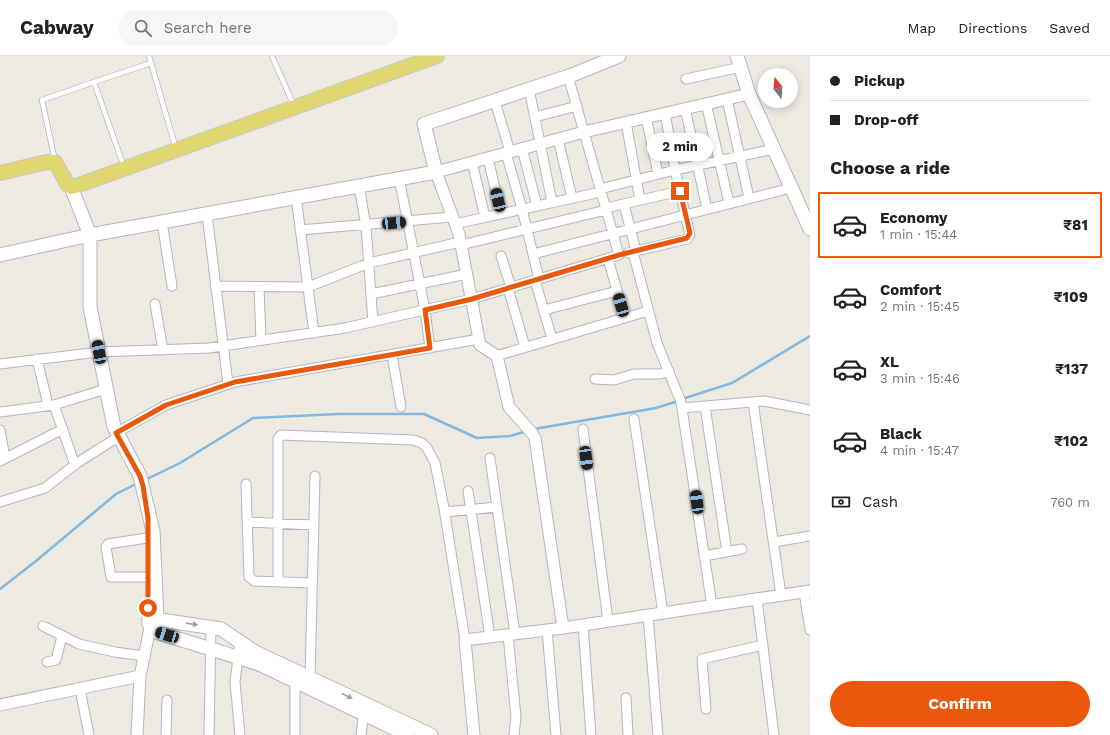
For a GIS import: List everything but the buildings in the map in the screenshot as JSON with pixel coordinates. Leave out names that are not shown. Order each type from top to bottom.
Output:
[{"type":"main road","points":[[72,187],[437,56]]},
{"type":"main road","points":[[0,254],[90,235],[436,172],[424,124],[568,76],[619,56]]},
{"type":"main road","points":[[739,61],[749,94],[810,229]]},
{"type":"main road","points":[[0,173],[47,162],[55,162],[72,187],[90,235],[90,307],[106,389],[117,435],[142,481],[148,518],[153,531],[148,577],[150,628],[152,630],[295,676],[310,678],[405,731],[430,735]]},
{"type":"main road","points":[[148,518],[147,538],[151,556],[157,617],[161,620],[221,629],[295,676],[364,709]]},
{"type":"street","points":[[686,80],[739,61]]},
{"type":"street","points":[[568,76],[619,255]]},
{"type":"street","points":[[529,89],[552,202]]},
{"type":"street","points":[[563,628],[535,438],[509,407],[496,356],[480,345],[461,244],[454,220],[436,172],[584,132],[749,94]]},
{"type":"street","points":[[726,99],[749,198]]},
{"type":"street","points":[[495,100],[552,339]]},
{"type":"street","points":[[706,103],[729,203]]},
{"type":"street","points":[[535,117],[577,106]]},
{"type":"street","points":[[685,108],[707,209]]},
{"type":"street","points":[[0,364],[99,352],[222,346],[373,322],[472,299],[608,258],[689,237],[665,113]]},
{"type":"street","points":[[646,117],[658,174]]},
{"type":"street","points":[[626,122],[640,200]]},
{"type":"street","points":[[558,139],[572,198]]},
{"type":"street","points":[[522,148],[537,206]]},
{"type":"street","points":[[300,230],[485,217],[572,198],[637,179],[675,170],[774,149]]},
{"type":"street","points":[[488,158],[501,214]]},
{"type":"street","points":[[472,162],[485,217]]},
{"type":"street","points":[[399,178],[415,253],[430,348]]},
{"type":"street","points":[[358,186],[366,226],[373,322]]},
{"type":"street","points":[[532,254],[791,188]]},
{"type":"street","points":[[216,286],[308,287],[369,263],[526,229],[680,191]]},
{"type":"street","points":[[296,198],[314,332]]},
{"type":"street","points":[[624,204],[631,229],[634,252],[648,311],[657,343],[681,401],[712,606]]},
{"type":"street","points":[[207,214],[222,346],[228,384]]},
{"type":"street","points":[[162,222],[172,286]]},
{"type":"street","points":[[501,256],[525,347]]},
{"type":"street","points":[[608,258],[625,318]]},
{"type":"street","points":[[371,294],[466,274]]},
{"type":"street","points":[[259,287],[261,340]]},
{"type":"street","points":[[544,310],[617,292]]},
{"type":"street","points":[[155,304],[163,350]]},
{"type":"street","points":[[496,356],[648,311]]},
{"type":"street","points":[[0,502],[45,488],[75,464],[117,435],[166,405],[228,384],[479,339]]},
{"type":"street","points":[[392,355],[401,407]]},
{"type":"street","points":[[37,359],[51,405],[63,429],[75,464]]},
{"type":"street","points":[[595,379],[614,380],[634,374],[660,374],[669,371]]},
{"type":"street","points":[[0,412],[51,405],[106,389]]},
{"type":"street","points":[[681,401],[704,406],[769,402],[810,410]]},
{"type":"street","points":[[753,402],[782,595]]},
{"type":"street","points":[[704,406],[727,552]]},
{"type":"street","points":[[634,419],[663,613]]},
{"type":"street","points":[[0,430],[3,460],[63,429]]},
{"type":"street","points":[[583,429],[608,621]]},
{"type":"street","points":[[278,582],[278,439],[284,434],[413,440],[422,443],[427,448],[434,463],[445,512],[465,640],[474,735]]},
{"type":"street","points":[[490,458],[512,634],[516,717],[514,735]]},
{"type":"street","points":[[310,678],[315,476]]},
{"type":"street","points":[[246,484],[249,577],[254,581],[312,583]]},
{"type":"street","points":[[468,491],[490,637]]},
{"type":"street","points":[[445,512],[497,507]]},
{"type":"street","points":[[247,522],[278,522],[314,525]]},
{"type":"street","points":[[774,542],[810,536]]},
{"type":"street","points":[[147,538],[108,544],[106,547],[111,577],[148,577]]},
{"type":"street","points":[[704,556],[742,549]]},
{"type":"street","points":[[465,640],[563,628],[807,592],[810,630]]},
{"type":"street","points":[[757,599],[774,735]]},
{"type":"street","points":[[648,615],[658,735]]},
{"type":"street","points":[[137,735],[140,676],[150,628],[157,617]]},
{"type":"street","points":[[583,625],[591,735]]},
{"type":"street","points":[[43,626],[86,646],[144,656]]},
{"type":"street","points":[[209,735],[211,627]]},
{"type":"street","points":[[547,630],[556,735]]},
{"type":"street","points":[[47,662],[56,660],[62,636]]},
{"type":"street","points":[[240,642],[235,682],[240,735]]},
{"type":"street","points":[[706,709],[702,658],[763,645]]},
{"type":"street","points":[[0,705],[140,676]]},
{"type":"street","points":[[295,676],[295,735]]},
{"type":"street","points":[[80,689],[89,735]]},
{"type":"street","points":[[626,698],[628,735]]},
{"type":"street","points":[[166,735],[168,700]]},
{"type":"street","points":[[362,735],[364,709]]},
{"type":"lane","points":[[149,56],[176,150]]},
{"type":"lane","points":[[272,56],[295,108]]},
{"type":"lane","points":[[55,162],[42,100],[151,63]]},
{"type":"lane","points":[[94,82],[125,169]]},
{"type":"waterway","points":[[682,399],[732,383],[810,336]]},
{"type":"waterway","points":[[534,429],[656,408],[678,401]]},
{"type":"waterway","points":[[145,480],[180,463],[253,418],[338,414],[424,414],[477,438],[510,436],[527,431]]},
{"type":"waterway","points":[[0,589],[116,494],[138,483]]},
{"type":"route","points":[[148,608],[148,518],[143,486],[140,476],[116,433],[166,405],[235,382],[430,348],[425,310],[472,299],[619,255],[687,238],[689,237],[690,233],[680,191]]}]
